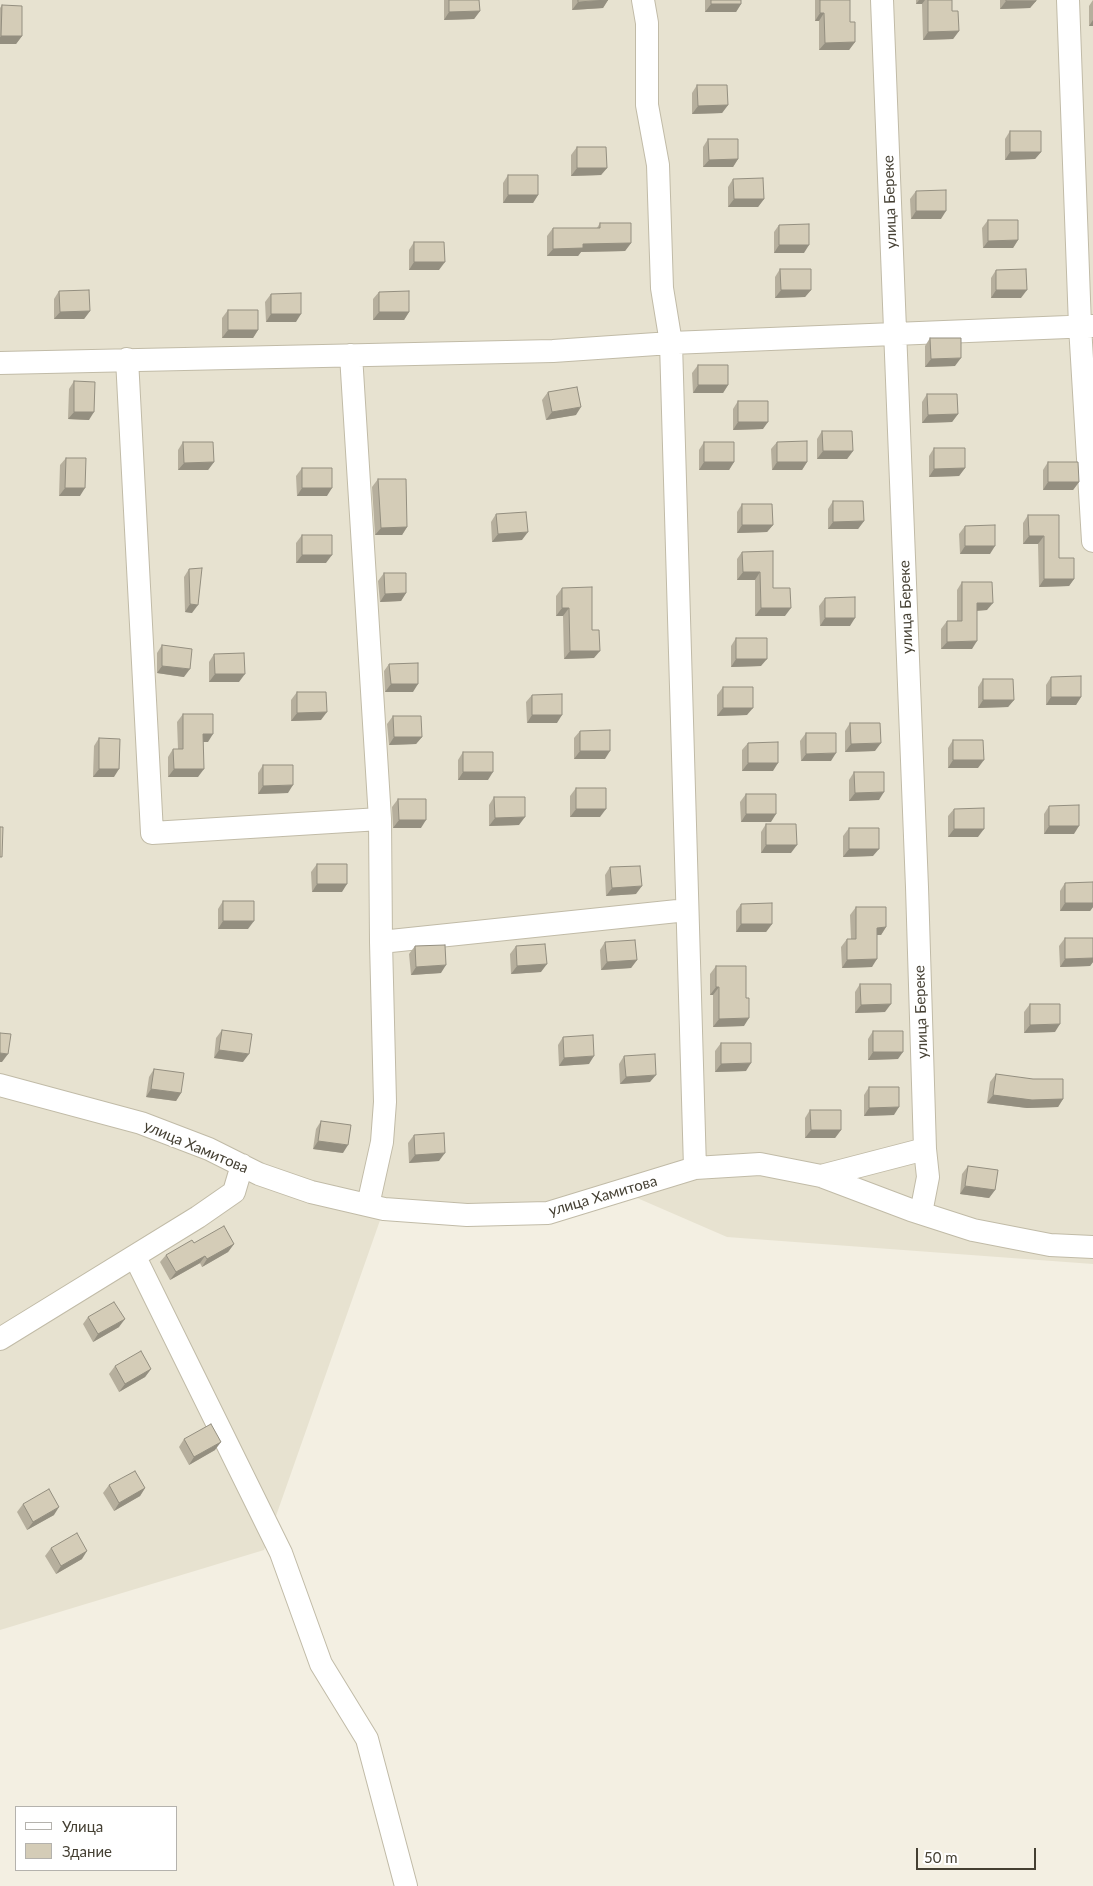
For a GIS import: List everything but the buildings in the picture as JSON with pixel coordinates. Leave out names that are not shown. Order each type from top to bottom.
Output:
[{"type":"street","points":[[643,0],[647,23],[647,105],[658,165],[662,288],[671,343],[695,1168]]},
{"type":"street","name":"улица Береке","points":[[882,0],[917,879],[924,1149],[928,1176],[920,1214]]},
{"type":"street","points":[[1068,0],[1087,326],[1093,541]]},
{"type":"street","points":[[0,363],[553,351],[671,343],[1087,326]]},
{"type":"street","points":[[350,355],[380,819],[385,1102],[382,1142],[368,1205]]},
{"type":"street","points":[[126,359],[152,833],[380,819]]},
{"type":"street","points":[[381,942],[686,910]]},
{"type":"street","name":"улица Хамитова","points":[[0,1085],[141,1123],[209,1149],[259,1174],[311,1192],[384,1209],[467,1215],[548,1213],[695,1168],[760,1164],[821,1176],[920,1214],[973,1230],[1050,1245],[1093,1247]]},
{"type":"street","points":[[821,1176],[924,1149]]},
{"type":"street","points":[[0,1339],[198,1217],[234,1192],[242,1165]]},
{"type":"street","points":[[134,1257],[281,1553],[321,1664],[367,1739],[406,1886]]},
{"type":"shaded area","points":[[0,0],[1093,0],[1093,1264],[727,1237],[621,1191],[588,1208],[384,1209],[264,1550],[0,1630]]}]
